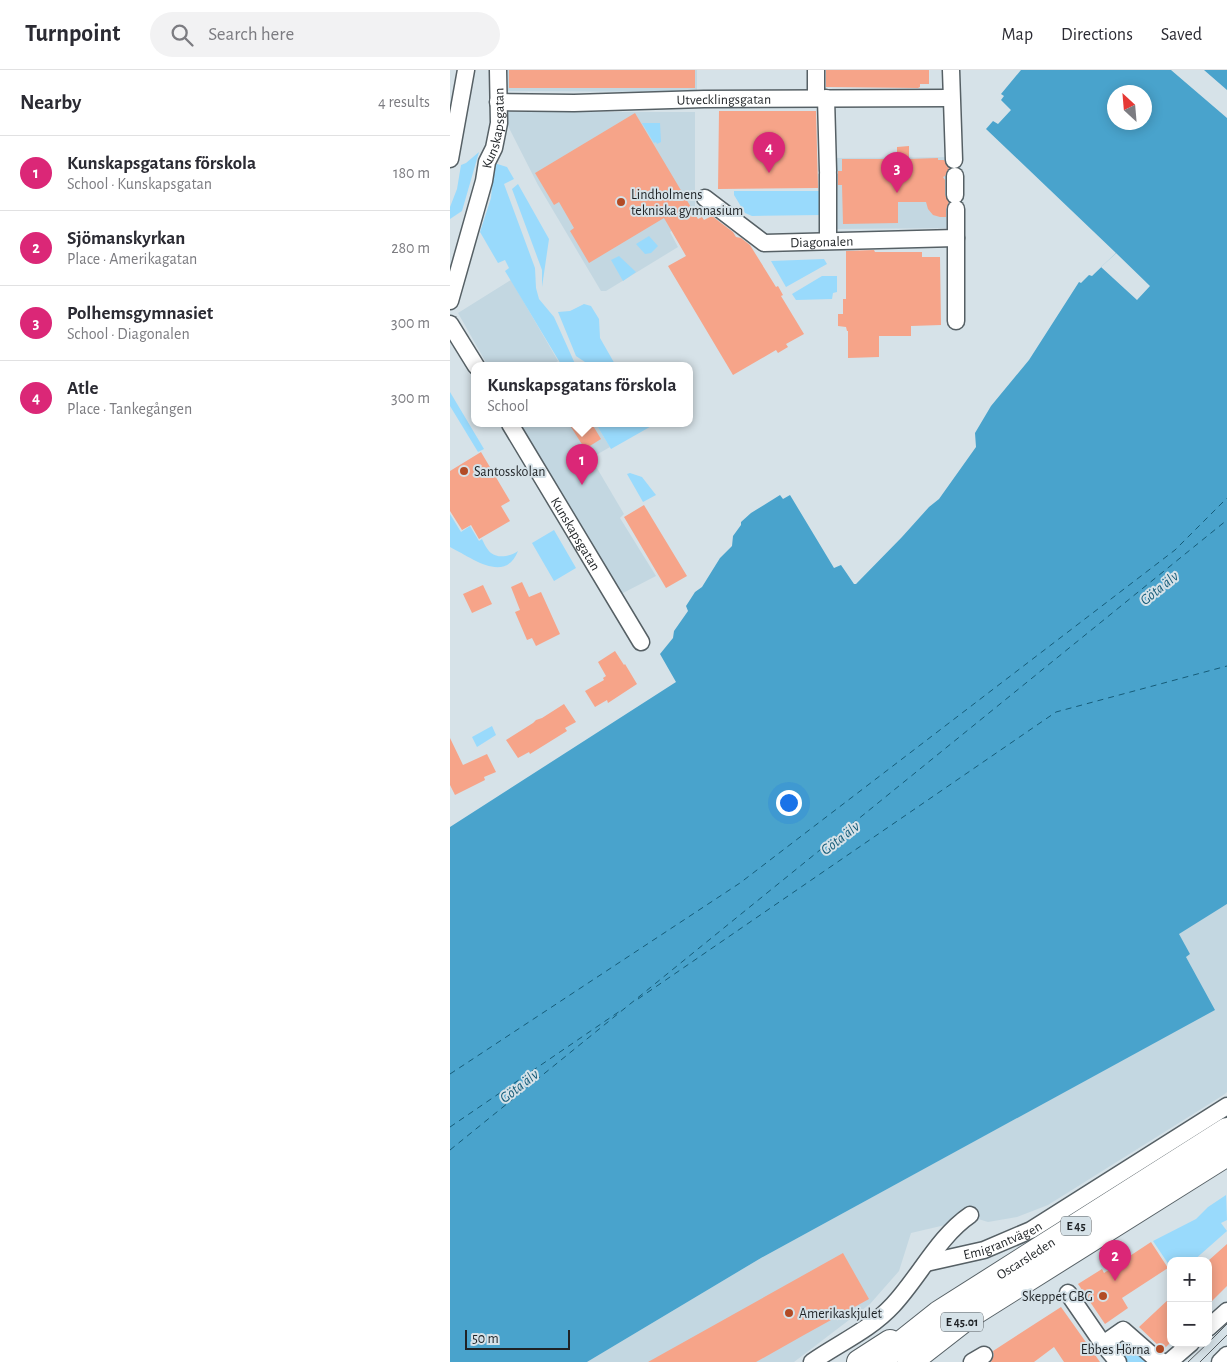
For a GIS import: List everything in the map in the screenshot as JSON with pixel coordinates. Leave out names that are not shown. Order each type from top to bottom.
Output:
[{"type":"highway","name":"Oscarsleden","points":[[879,1362],[939,1314],[1227,1130]]},
{"type":"highway","name":"Oscarsleden","points":[[910,1362],[969,1316],[1227,1154]]},
{"type":"highway","points":[[929,1362],[949,1344],[998,1310],[1017,1286]]},
{"type":"highway","points":[[859,1362],[888,1342],[939,1314]]},
{"type":"street","points":[[450,159],[466,70]]},
{"type":"street","name":"Kunskapsgatan","points":[[450,301],[484,181],[487,162],[494,148],[499,123],[498,70]]},
{"type":"street","points":[[816,70],[821,98],[828,172],[828,240]]},
{"type":"street","points":[[951,70],[955,168],[956,321]]},
{"type":"street","name":"Utvecklingsgatan","points":[[498,102],[574,103],[704,99],[951,98]]},
{"type":"street","name":"Diagonalen","points":[[705,198],[764,243],[956,238]]},
{"type":"street","points":[[450,324],[474,362]]},
{"type":"street","name":"Kunskapsgatan","points":[[512,427],[641,642]]},
{"type":"street","name":"Emigrantvägen","points":[[926,1263],[984,1250],[1031,1230],[1227,1106]]},
{"type":"street","points":[[812,1362],[878,1320],[908,1288],[956,1224],[970,1215]]},
{"type":"street","points":[[1068,1293],[1103,1344],[1118,1362]]},
{"type":"street","points":[[1212,1324],[1227,1311]]},
{"type":"street","points":[[1103,1344],[1123,1330],[1155,1358],[1163,1362]]},
{"type":"street","points":[[1169,1362],[1186,1347]]},
{"type":"street","points":[[1220,1362],[1227,1355]]},
{"type":"shaded area","points":[[503,70],[697,70],[697,92],[503,91]]},
{"type":"shaded area","name":"Lindholmens tekniska gymnasium","points":[[508,112],[695,112],[695,217],[670,232],[678,247],[606,291],[601,291],[538,185],[507,124]]},
{"type":"shaded area","points":[[642,123],[660,123],[661,142],[654,143]]},
{"type":"shaded area","points":[[479,152],[462,211],[450,219],[450,207],[457,189],[461,165]]},
{"type":"shaded area","points":[[961,157],[962,228],[832,229],[832,158]]},
{"type":"shaded area","points":[[494,163],[507,167],[514,179],[504,184],[535,268],[536,288],[539,299],[554,317],[574,362],[560,362],[505,271],[509,268],[505,260],[498,263],[480,232],[491,198]]},
{"type":"shaded area","points":[[518,184],[549,239],[542,287],[542,270],[512,189]]},
{"type":"shaded area","points":[[734,191],[820,191],[820,215],[752,216],[745,213],[734,195]]},
{"type":"shaded area","points":[[649,236],[658,246],[651,253],[645,254],[636,244]]},
{"type":"shaded area","points":[[619,256],[636,272],[623,281],[611,260]]},
{"type":"shaded area","points":[[824,259],[827,264],[786,287],[771,261]]},
{"type":"shaded area","points":[[822,276],[837,276],[837,292],[833,293],[832,299],[796,300],[792,294]]},
{"type":"shaded area","points":[[511,280],[558,361],[486,362],[458,313]]},
{"type":"shaded area","points":[[584,304],[591,306],[599,319],[600,338],[614,362],[585,362],[576,356],[558,312],[570,311]]},
{"type":"shaded area","points":[[450,392],[484,449],[478,452],[450,406]]},
{"type":"shaded area","points":[[523,427],[598,427],[610,447],[591,458],[624,514],[620,518],[656,576],[621,594]]},
{"type":"shaded area","points":[[598,427],[650,427],[611,449]]},
{"type":"shaded area","points":[[630,473],[642,477],[656,495],[643,502],[627,474]]},
{"type":"shaded area","points":[[450,514],[461,532],[470,526],[479,541],[482,539],[488,550],[494,555],[505,556],[518,551],[512,561],[505,566],[487,565],[450,547]]},
{"type":"shaded area","points":[[554,530],[576,568],[554,581],[532,543]]},
{"type":"shaded area","points":[[492,726],[496,735],[477,747],[472,737]]},
{"type":"shaded area","points":[[1227,904],[1227,1092],[1225,1094],[1048,1205],[1017,1217],[988,1222],[975,1218],[911,1233],[899,1271],[870,1304],[794,1362],[587,1362],[761,1258],[1214,1010],[1186,957],[1190,954],[1178,934]]},
{"type":"shaded area","points":[[1226,1195],[1227,1220],[1221,1223],[1227,1231],[1198,1257],[1167,1257],[1167,1262],[1153,1241],[1196,1219],[1208,1207]]},
{"type":"shaded area","points":[[1125,1342],[1148,1360],[1146,1362],[1123,1362],[1117,1349]]},
{"type":"water","name":"Göta älv","points":[[1021,70],[1227,70],[1227,904],[1179,934],[1190,954],[1186,957],[1215,1010],[761,1258],[587,1362],[450,1362],[450,827],[676,682],[660,654],[673,638],[674,631],[688,611],[686,606],[695,592],[702,587],[720,558],[732,546],[733,536],[741,522],[751,513],[780,495],[783,499],[790,495],[834,568],[841,565],[854,584],[856,584],[929,507],[939,499],[976,447],[975,433],[991,406],[1029,360],[1079,282],[1081,283],[1089,275],[1092,276],[1116,253],[986,129],[993,121],[998,124],[1011,110],[1001,100],[1004,96],[1001,94]]},
{"type":"pier","points":[[1171,70],[1204,70],[1227,90],[1227,118]]},
{"type":"pier","points":[[1116,253],[1150,286],[1137,300],[1101,267]]},
{"type":"building","points":[[509,70],[695,70],[695,88],[509,88]]},
{"type":"building","points":[[826,70],[929,70],[929,84],[920,84],[918,88],[826,87]]},
{"type":"building","points":[[719,111],[816,111],[818,188],[718,189]]},
{"type":"building","points":[[635,113],[698,219],[702,217],[704,220],[712,216],[733,232],[736,237],[741,238],[750,245],[776,287],[778,286],[783,295],[781,296],[804,334],[786,344],[788,347],[778,353],[776,350],[733,375],[668,266],[686,256],[664,218],[589,263],[570,231],[574,228],[559,202],[554,205],[535,173]]},
{"type":"building","points":[[909,146],[909,159],[938,158],[938,160],[944,160],[949,168],[943,177],[945,180],[945,195],[949,202],[946,209],[946,217],[933,215],[928,209],[926,202],[898,202],[898,223],[843,224],[842,185],[838,185],[838,171],[842,171],[842,159],[897,159],[897,147]]},
{"type":"building","points":[[874,250],[875,252],[922,252],[922,257],[940,257],[941,325],[911,326],[911,336],[879,336],[879,357],[848,358],[848,331],[846,327],[838,326],[838,314],[843,314],[843,299],[846,299],[846,251]]},
{"type":"building","points":[[571,427],[594,427],[601,439],[585,449]]},
{"type":"building","points":[[481,452],[510,501],[501,506],[510,521],[479,539],[471,525],[462,530],[450,511],[450,471]]},
{"type":"building","points":[[644,505],[687,576],[666,588],[624,517]]},
{"type":"building","points":[[522,582],[529,597],[541,592],[560,634],[536,646],[532,638],[527,640],[515,612],[520,610],[511,587]]},
{"type":"building","points":[[483,585],[492,604],[472,613],[463,594]]},
{"type":"building","points":[[615,651],[637,684],[608,703],[607,700],[595,707],[585,691],[604,680],[603,678],[606,676],[598,662]]},
{"type":"building","points":[[564,704],[576,722],[565,728],[567,731],[530,754],[529,752],[518,758],[506,740]]},
{"type":"building","points":[[450,738],[463,765],[487,754],[496,772],[484,777],[485,780],[455,795],[450,785]]},
{"type":"building","points":[[1151,1242],[1167,1266],[1167,1269],[1122,1298],[1128,1308],[1105,1324],[1078,1284],[1102,1269],[1104,1273]]},
{"type":"building","points":[[1227,1244],[1227,1286],[1212,1301],[1212,1257]]},
{"type":"building","name":"Amerikaskjulet","points":[[843,1253],[869,1299],[756,1362],[648,1362]]},
{"type":"building","points":[[1167,1301],[1167,1346],[1163,1350],[1139,1327]]},
{"type":"building","points":[[1061,1307],[1100,1362],[1064,1362],[1054,1347],[1034,1362],[991,1362],[994,1355],[993,1351]]},
{"type":"ferry route","points":[[450,1074],[740,883],[1175,550],[1227,498]]},
{"type":"ferry route","points":[[450,1150],[1227,520]]},
{"type":"ferry route","points":[[638,999],[1056,712],[1227,666]]},
{"type":"ferry route","points":[[450,1127],[620,1011]]},
{"type":"tram line","points":[[1212,1339],[1227,1324]]},
{"type":"tram line","points":[[1200,1362],[1227,1335]]},
{"type":"tram line","points":[[1188,1362],[1204,1347]]},
{"type":"place","name":"Atle","points":[[769,173]]},
{"type":"place","name":"Polhemsgymnasiet","points":[[897,193]]},
{"type":"place","name":"Lindholmens tekniska gymnasium","points":[[621,202]]},
{"type":"place","name":"Santosskolan","points":[[464,471]]},
{"type":"place","name":"Kunskapsgatans förskola","points":[[582,485]]},
{"type":"place","name":"Sjömanskyrkan","points":[[1115,1281]]},
{"type":"place","name":"Skeppet GBG","points":[[1103,1296]]},
{"type":"place","name":"Amerikaskjulet","points":[[789,1313]]},
{"type":"place","name":"Ebbes Hörna","points":[[1160,1349]]}]
